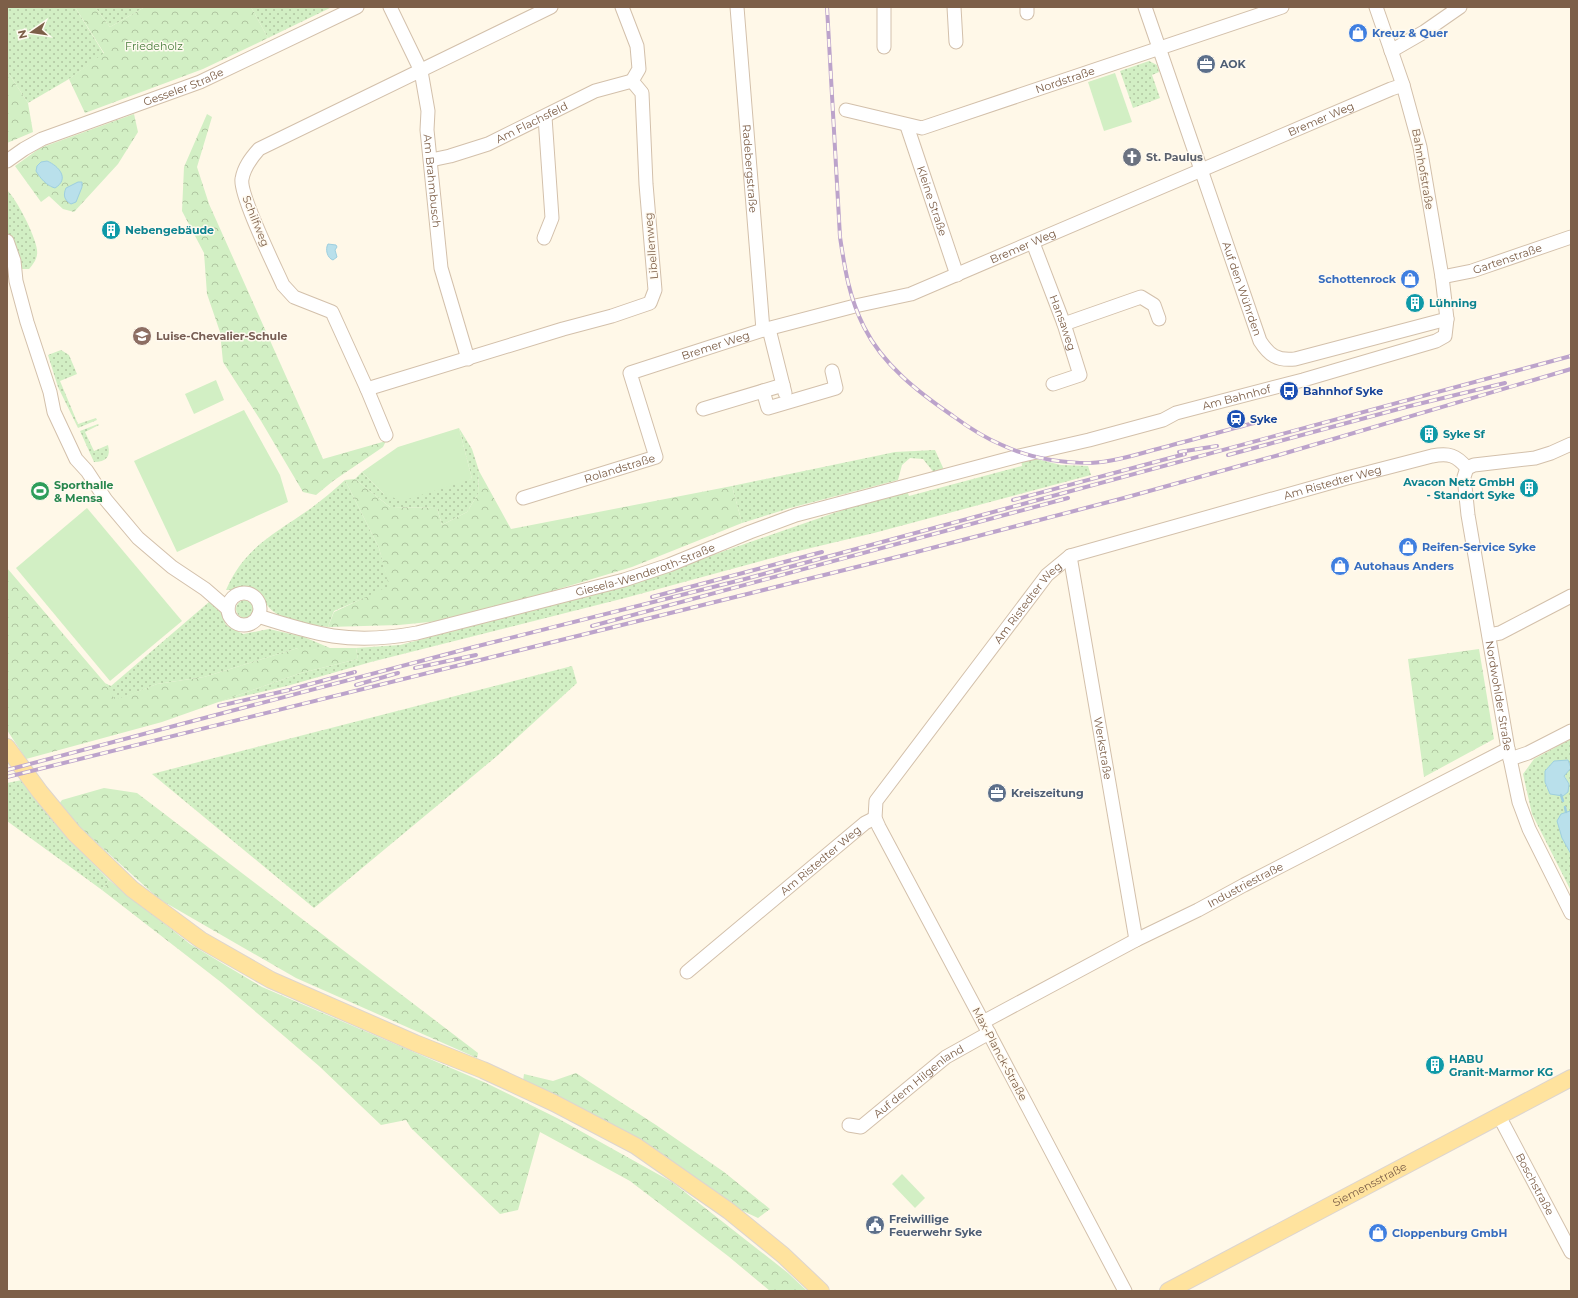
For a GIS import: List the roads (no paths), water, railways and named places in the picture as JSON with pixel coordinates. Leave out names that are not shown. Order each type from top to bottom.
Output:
[{"type":"main road","points":[[7,747],[40,792],[74,833],[132,889],[201,940],[271,980],[408,1040],[490,1073],[554,1103],[636,1146],[729,1211],[783,1255],[821,1291]]},
{"type":"main road","name":"Siemensstraße","points":[[1168,1291],[1571,1078]]},
{"type":"street","name":"Gesseler Straße","points":[[7,161],[42,139],[203,80],[357,7]]},
{"type":"street","name":"Am Brahmbusch","points":[[390,7],[421,70],[428,111],[427,130],[441,268],[468,359]]},
{"type":"street","points":[[421,70],[551,7]]},
{"type":"street","points":[[622,7],[637,46],[640,69],[632,81]]},
{"type":"street","name":"Radebergstraße","points":[[738,7],[766,329],[788,401]]},
{"type":"street","points":[[884,7],[884,47]]},
{"type":"street","points":[[954,7],[956,42]]},
{"type":"street","name":"Auf den Wührden","points":[[1145,7],[1260,341],[1266,351],[1276,357],[1287,360],[1295,359],[1447,319]]},
{"type":"street","name":"Nordstraße","points":[[846,110],[907,126],[922,128],[1282,7]]},
{"type":"street","name":"Bahnhofstraße","points":[[1376,7],[1403,85],[1420,147],[1442,277],[1447,319],[1445,336]]},
{"type":"street","points":[[1391,51],[1424,32],[1460,7]]},
{"type":"street","name":"Schilfweg","points":[[386,435],[332,312],[294,297],[284,285],[245,197],[242,179],[248,162],[259,149],[421,70]]},
{"type":"street","name":"Am Flachsfeld","points":[[431,160],[450,156],[488,144],[596,91],[632,81]]},
{"type":"street","name":"Libellenweg","points":[[468,359],[563,329],[612,316],[650,303],[655,290],[646,184],[642,93],[632,81]]},
{"type":"street","name":"Bremer Weg","points":[[630,373],[766,329],[855,306],[911,294],[1403,85]]},
{"type":"street","points":[[544,238],[552,218],[545,117]]},
{"type":"street","name":"Kleine Straße","points":[[907,126],[957,275]]},
{"type":"street","name":"Gartenstraße","points":[[1442,277],[1472,271],[1571,237]]},
{"type":"street","points":[[7,241],[14,261],[16,281],[27,322],[50,392],[64,415],[83,457],[87,471],[106,500],[138,538],[172,567],[205,589],[231,603]]},
{"type":"street","name":"Hansaweg","points":[[1034,243],[1064,324],[1080,375],[1053,384]]},
{"type":"street","points":[[7,263],[16,281]]},
{"type":"street","points":[[1064,324],[1140,297],[1154,305],[1160,319]]},
{"type":"street","name":"Am Bahnhof","points":[[1027,454],[1163,420],[1176,413],[1377,359],[1436,341],[1445,336]]},
{"type":"street","points":[[367,389],[468,359]]},
{"type":"street","points":[[763,391],[768,408],[836,388],[832,371]]},
{"type":"street","name":"Rolandstraße","points":[[523,498],[656,457],[630,373]]},
{"type":"street","points":[[703,409],[783,384]]},
{"type":"street","points":[[1467,468],[1474,465],[1535,458],[1551,454],[1571,444]]},
{"type":"street","name":"Giesela-Wenderoth-Straße","points":[[258,616],[334,636],[364,638],[399,636],[417,633],[624,580],[669,565],[796,515],[1027,454]]},
{"type":"street","name":"Am Ristedter Weg","points":[[687,972],[713,957],[865,823],[875,818],[876,802],[935,722],[1047,575],[1070,556],[1346,478],[1432,456],[1445,454],[1453,456],[1460,460],[1467,468]]},
{"type":"street","name":"Nordwohlder Straße","points":[[1467,468],[1464,477],[1468,515],[1509,754],[1519,802],[1529,829],[1571,913]]},
{"type":"street","name":"Werkstraße","points":[[1070,556],[1136,940]]},
{"type":"street","points":[[242,593],[250,594],[256,599],[260,607],[258,616],[253,622],[245,625],[236,623],[230,617],[231,603],[242,593]]},
{"type":"street","points":[[1489,635],[1500,633],[1571,596]]},
{"type":"street","name":"Industriestraße","points":[[986,1027],[1136,940],[1198,910],[1244,885],[1509,754],[1528,753],[1571,731]]},
{"type":"street","name":"Max-Planck-Straße","points":[[875,818],[1125,1291]]},
{"type":"street","name":"Auf dem Hilgenland","points":[[849,1125],[861,1126],[946,1057],[986,1027]]},
{"type":"street","name":"Boschstraße","points":[[1499,1116],[1571,1252]]},
{"type":"water","points":[[47,161],[59,169],[61,173],[62,181],[55,188],[44,181],[36,171],[37,166],[41,162]]},
{"type":"water","points":[[78,182],[82,182],[82,187],[76,202],[71,204],[64,195],[65,191],[66,188]]},
{"type":"water","points":[[328,244],[336,245],[337,247],[335,250],[337,257],[333,260],[327,253]]},
{"type":"water","points":[[1568,760],[1571,768],[1564,776],[1569,784],[1568,792],[1563,796],[1550,794],[1545,782],[1545,771],[1554,761]]},
{"type":"water","points":[[1571,811],[1571,854],[1562,838],[1557,821],[1561,814]]},
{"type":"waterway","points":[[1561,795],[1563,801]]},
{"type":"waterway","points":[[1565,807],[1566,812]]},
{"type":"railway","points":[[827,7],[840,237],[846,272],[851,294],[864,327],[881,354],[902,377],[940,407],[983,436],[1013,450],[1056,461],[1090,463],[1117,459],[1254,423]]},
{"type":"railway","points":[[7,770],[474,647],[745,579],[1571,356]]},
{"type":"railway","points":[[7,777],[901,556],[1124,498],[1279,455],[1571,369]]},
{"type":"railway","points":[[1228,455],[1406,407],[1505,383]]},
{"type":"railway","points":[[1179,452],[1217,446]]},
{"type":"railway","points":[[1013,500],[1185,454]]},
{"type":"railway","points":[[592,626],[1068,498]]},
{"type":"railway","points":[[652,597],[822,552]]},
{"type":"railway","points":[[415,668],[476,655]]},
{"type":"railway","points":[[292,689],[355,672]]},
{"type":"railway","points":[[356,685],[398,673]]},
{"type":"railway","points":[[219,706],[289,690]]},
{"type":"place","name":"Kreuz & Quer","points":[[1358,33]]},
{"type":"place","name":"AOK","points":[[1206,64]]},
{"type":"place","name":"St. Paulus","points":[[1132,157]]},
{"type":"place","name":"Nebengebäude","points":[[111,230]]},
{"type":"place","name":"Schottenrock","points":[[1410,279]]},
{"type":"place","name":"Lühning","points":[[1415,303]]},
{"type":"place","name":"Luise-Chevalier-Schule","points":[[142,336]]},
{"type":"place","name":"Bahnhof Syke","points":[[1289,391]]},
{"type":"place","name":"Syke","points":[[1236,419]]},
{"type":"place","name":"Syke Sf","points":[[1429,434]]},
{"type":"place","name":"Avacon Netz GmbH - Standort Syke","points":[[1529,488]]},
{"type":"place","name":"Sporthalle & Mensa","points":[[40,491]]},
{"type":"place","name":"Reifen-Service Syke","points":[[1408,547]]},
{"type":"place","name":"Autohaus Anders","points":[[1340,566]]},
{"type":"place","name":"Kreiszeitung","points":[[997,793]]},
{"type":"place","name":"HABU Granit-Marmor KG","points":[[1435,1065]]},
{"type":"place","name":"Freiwillige Feuerwehr Syke","points":[[875,1225]]},
{"type":"place","name":"Cloppenburg GmbH","points":[[1378,1233]]},
{"type":"park label","name":"Friedeholz","points":[[154,46]]}]
